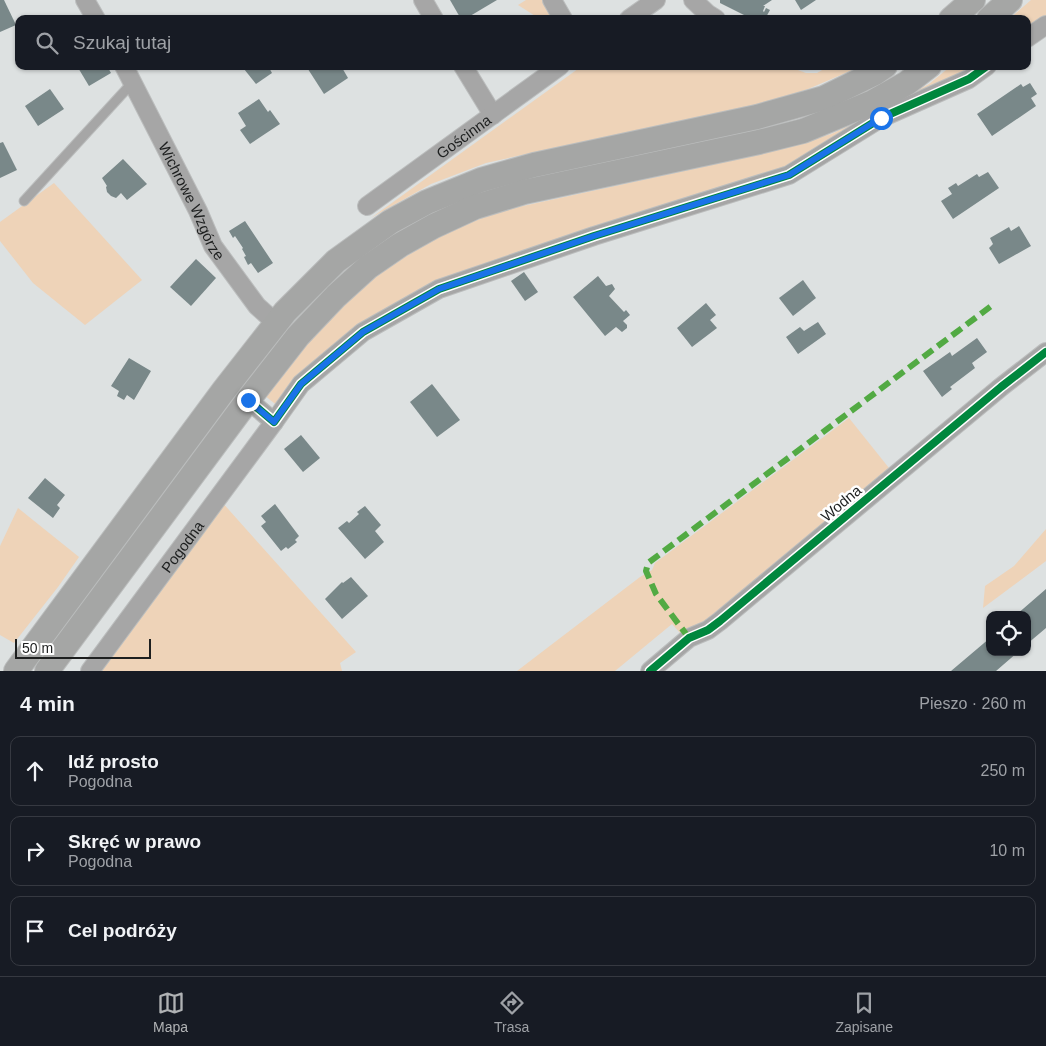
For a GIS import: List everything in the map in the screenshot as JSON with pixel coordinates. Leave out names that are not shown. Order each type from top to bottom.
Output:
[{"type":"main road","points":[[955,15],[973,0]]},
{"type":"main road","points":[[993,15],[1010,0]]},
{"type":"main road","points":[[16,671],[224,390],[285,312],[336,261],[390,222],[427,202],[481,180],[534,165],[756,117],[807,103],[824,98],[879,70]]},
{"type":"main road","points":[[47,671],[248,400],[298,336],[368,266],[434,226],[475,207],[524,192],[803,131],[873,102],[907,83],[924,70]]},
{"type":"street","points":[[84,0],[93,15]]},
{"type":"street","points":[[423,0],[432,15]]},
{"type":"street","points":[[552,0],[561,15]]},
{"type":"street","points":[[635,15],[656,0]]},
{"type":"street","points":[[693,0],[710,15]]},
{"type":"street","points":[[1031,35],[1046,25]]},
{"type":"street","name":"Wichrowe Wzgórze","points":[[126,70],[198,212],[212,246],[257,306],[276,323]]},
{"type":"street","points":[[465,70],[493,115]]},
{"type":"street","name":"Gościnna","points":[[367,206],[555,70]]},
{"type":"street","name":"Pogodna","points":[[90,671],[301,384],[363,332],[439,289],[594,236],[789,175],[881,118],[969,79],[981,70]]},
{"type":"street","name":"Wodna","points":[[650,671],[689,638],[708,630],[720,622],[1046,352]]},
{"type":"street","points":[[248,400],[274,422]]},
{"type":"lane","points":[[24,201],[133,82]]},
{"type":"shaded area","points":[[526,0],[543,0],[552,15],[534,15],[518,5]]},
{"type":"shaded area","points":[[1031,0],[1046,0],[1046,19],[1031,29],[1031,15],[1014,15]]},
{"type":"shaded area","points":[[576,70],[798,70],[806,73],[817,73],[822,70],[853,70],[808,89],[768,102],[486,163],[431,184],[371,218]]},
{"type":"shaded area","points":[[946,70],[971,70],[786,172],[439,286],[279,407],[264,395],[316,333],[375,277],[448,231],[504,210],[799,144],[831,134],[868,117],[929,84]]},
{"type":"shaded area","points":[[54,183],[142,280],[85,325],[33,283],[0,241],[0,222]]},
{"type":"shaded area","points":[[849,418],[893,473],[689,643],[672,624],[615,671],[517,671],[640,577],[652,570],[655,563]]},
{"type":"shaded area","points":[[221,501],[356,652],[340,663],[342,671],[95,671]]},
{"type":"shaded area","points":[[18,508],[79,557],[14,643],[0,635],[0,546]]},
{"type":"shaded area","points":[[1046,529],[1046,561],[983,608],[985,586],[1014,566]]},
{"type":"building","points":[[0,0],[4,0],[15,25],[0,32]]},
{"type":"building","points":[[450,0],[497,0],[472,15],[459,15]]},
{"type":"building","points":[[720,0],[772,0],[763,6],[765,6],[764,12],[766,8],[770,10],[767,15],[744,15],[720,3]]},
{"type":"building","points":[[795,0],[816,0],[801,10]]},
{"type":"building","points":[[79,70],[109,70],[111,73],[89,86]]},
{"type":"building","points":[[245,70],[270,70],[272,73],[256,84]]},
{"type":"building","points":[[309,70],[343,70],[348,78],[324,94]]},
{"type":"building","points":[[1030,83],[1037,94],[1031,98],[1036,106],[992,136],[977,114],[1021,84],[1023,87]]},
{"type":"building","points":[[50,89],[64,109],[38,126],[25,106]]},
{"type":"building","points":[[259,99],[280,124],[250,144],[240,130],[246,126],[238,113]]},
{"type":"building","points":[[3,142],[17,170],[0,178],[0,143]]},
{"type":"building","points":[[123,159],[147,184],[127,200],[121,193],[116,198],[111,196],[107,192],[107,186],[102,178]]},
{"type":"building","points":[[988,172],[999,188],[953,219],[941,201],[952,194],[948,188],[956,183],[958,186],[977,174],[979,177]]},
{"type":"building","points":[[245,221],[273,263],[258,273],[251,263],[248,265],[244,257],[246,256],[243,248],[229,231]]},
{"type":"building","points":[[1019,226],[1031,246],[999,264],[989,248],[993,244],[990,238],[1009,227],[1011,231]]},
{"type":"building","points":[[196,259],[216,278],[191,306],[170,287]]},
{"type":"building","points":[[524,272],[538,292],[525,301],[511,281]]},
{"type":"building","points":[[598,276],[606,286],[612,284],[615,289],[609,296],[624,312],[626,310],[630,315],[623,321],[627,328],[622,332],[616,327],[605,336],[573,297]]},
{"type":"building","points":[[803,280],[816,298],[793,316],[779,298]]},
{"type":"building","points":[[706,303],[716,315],[710,320],[717,328],[692,347],[677,328]]},
{"type":"building","points":[[818,322],[826,334],[798,354],[786,337],[800,327],[804,331]]},
{"type":"building","points":[[977,338],[987,352],[972,363],[975,368],[950,387],[952,389],[942,397],[923,371],[950,352],[952,356]]},
{"type":"building","points":[[129,358],[151,371],[134,400],[127,395],[124,400],[117,396],[119,391],[111,386]]},
{"type":"building","points":[[432,384],[460,420],[437,437],[410,402]]},
{"type":"building","points":[[301,435],[320,458],[303,472],[284,449]]},
{"type":"building","points":[[45,478],[65,495],[57,505],[60,508],[53,518],[28,498]]},
{"type":"building","points":[[275,504],[299,536],[295,540],[297,542],[288,549],[286,547],[281,551],[261,526],[266,522],[261,516]]},
{"type":"building","points":[[365,506],[381,525],[375,531],[384,542],[365,559],[338,528],[347,521],[349,523],[359,514],[357,512]]},
{"type":"building","points":[[351,577],[368,596],[342,619],[325,599],[342,582]]},
{"type":"building","points":[[1046,589],[1046,628],[1031,641],[1031,611],[1021,611]]},
{"type":"building","points":[[986,641],[986,656],[1013,656],[996,671],[951,671]]},
{"type":"marked path","points":[[689,638],[656,594],[646,571],[648,563],[994,304]]},
{"type":"cycle path","points":[[248,400],[274,422],[301,384],[363,332],[439,289],[594,236],[789,175],[881,118],[969,79],[981,70]]},
{"type":"cycle path","points":[[650,671],[689,638],[708,630],[720,621],[1001,387],[1046,352]]},
{"type":"route","points":[[248,400],[274,422],[301,384],[363,332],[439,289],[594,236],[789,175],[881,118]]}]
